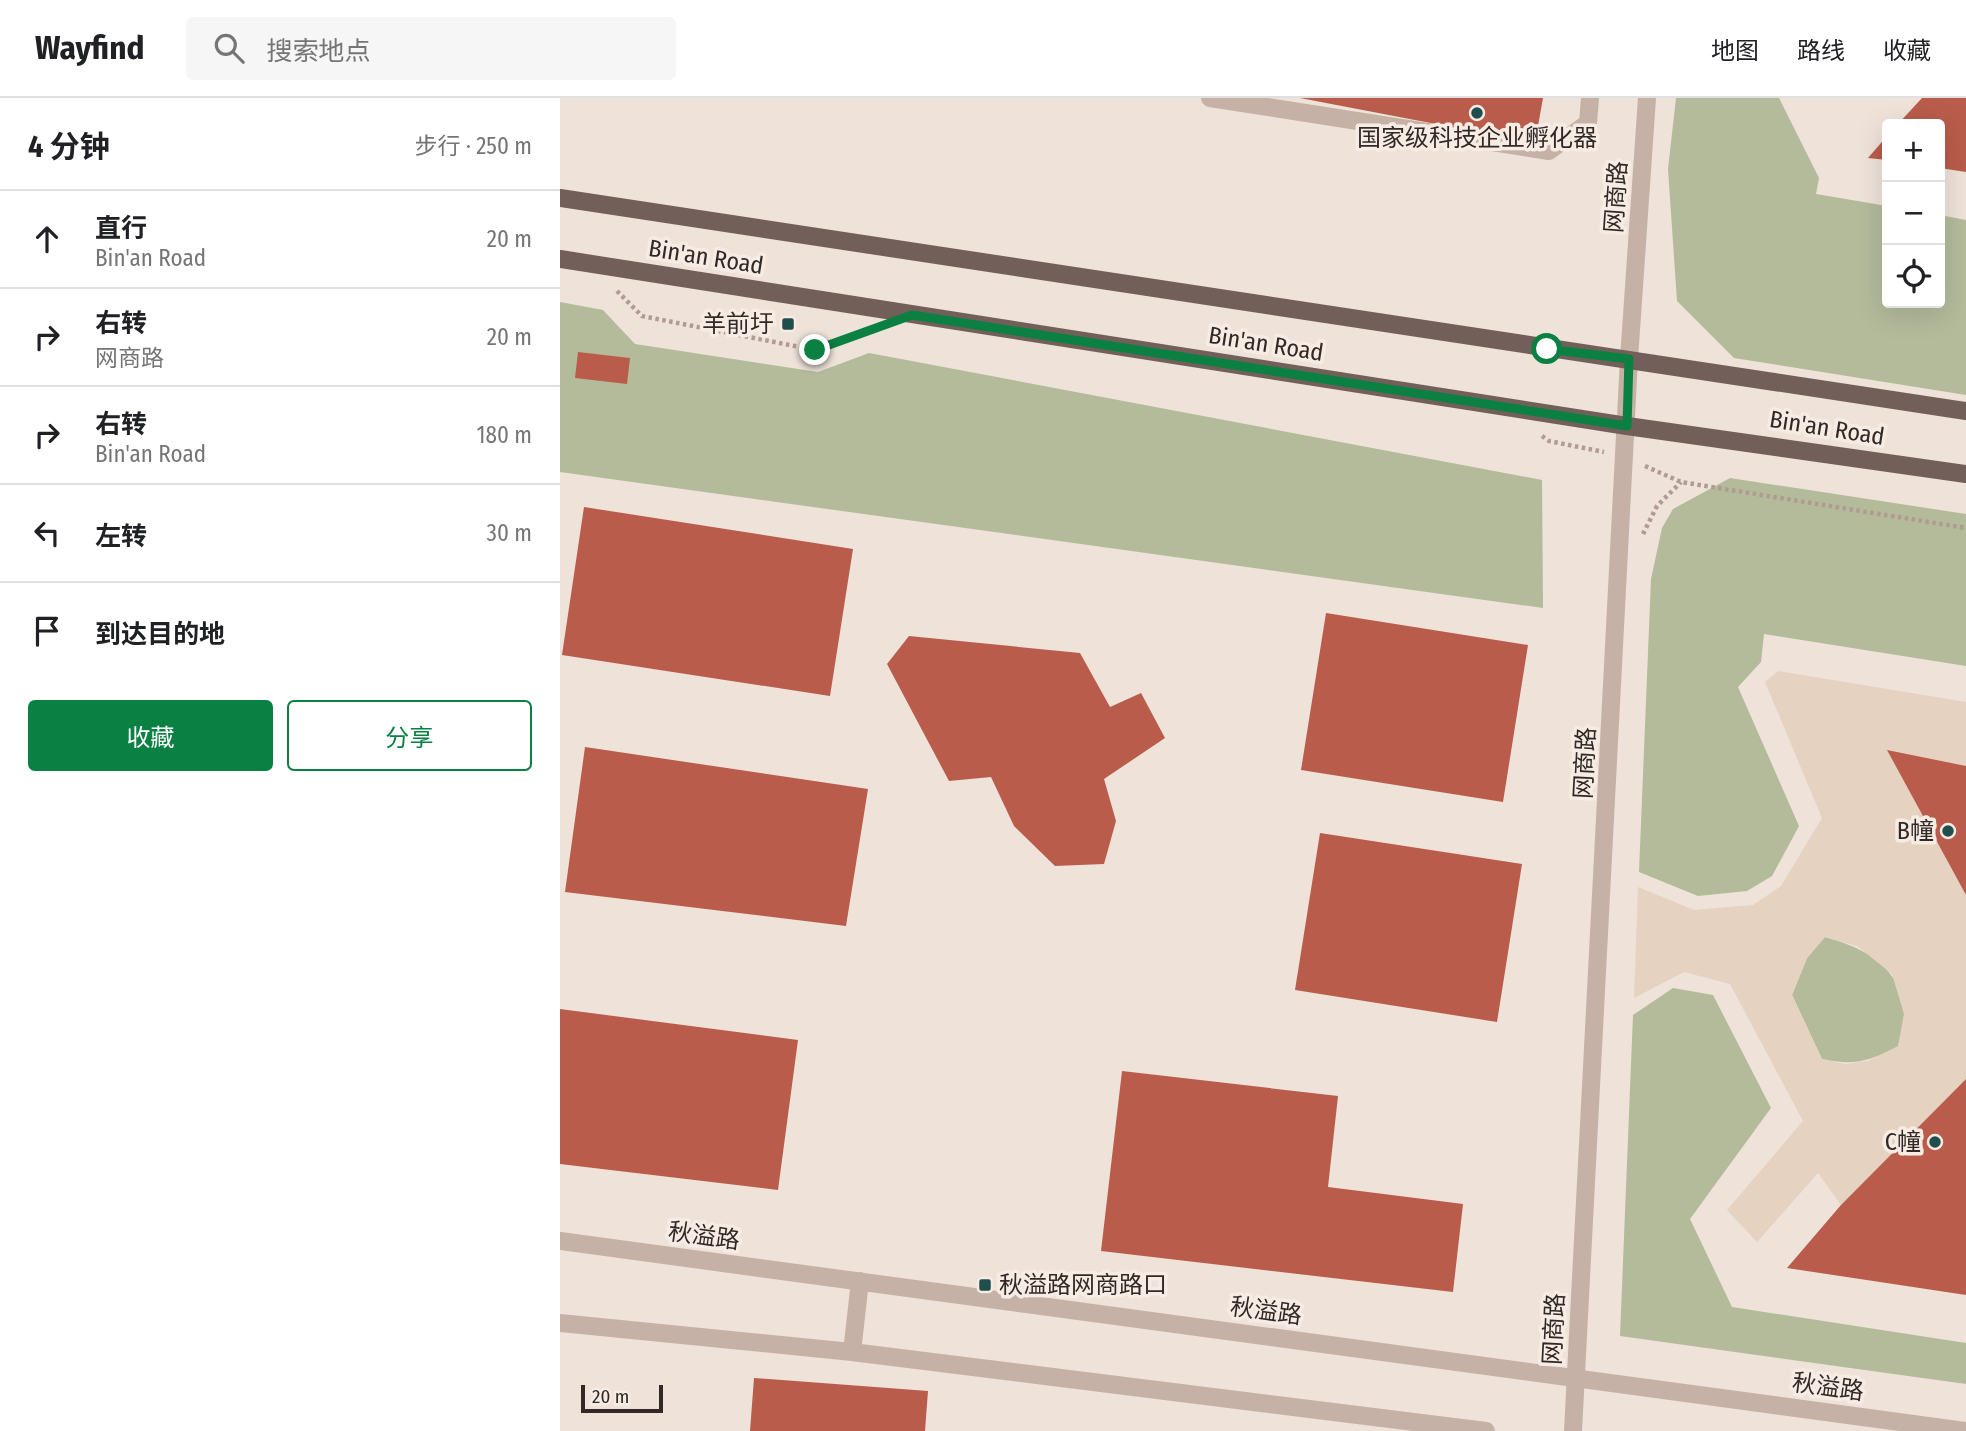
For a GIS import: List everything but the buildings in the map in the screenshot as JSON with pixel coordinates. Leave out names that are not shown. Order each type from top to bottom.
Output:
[{"type":"main road","name":"Bin'an Road","points":[[560,198],[1966,411]]},
{"type":"main road","name":"Bin'an Road","points":[[560,259],[1627,426],[1966,474]]},
{"type":"street","points":[[1210,98],[1549,151],[1588,123],[1590,98]]},
{"type":"street","name":"网商路","points":[[1573,1431],[1626,457],[1629,359],[1647,98]]},
{"type":"street","name":"秋溢路","points":[[560,1241],[1966,1431]]},
{"type":"street","points":[[852,1352],[860,1281]]},
{"type":"street","points":[[560,1323],[852,1352],[1486,1431]]},
{"type":"path","points":[[616,290],[642,316],[815,350],[876,328]]},
{"type":"path","points":[[1540,434],[1549,441],[1626,457],[1681,482],[1966,528]]},
{"type":"green space","points":[[1676,98],[1779,98],[1819,178],[1816,194],[1882,205],[1882,308],[1945,308],[1945,216],[1966,220],[1966,395],[1734,358],[1677,301],[1668,169]]},
{"type":"green space","points":[[560,302],[603,310],[635,344],[818,372],[869,353],[1542,480],[1543,608],[560,472]]},
{"type":"green space","points":[[1730,478],[1966,514],[1966,666],[1764,634],[1761,662],[1738,687],[1799,826],[1772,876],[1747,891],[1698,896],[1639,872],[1651,579],[1662,528],[1673,509]]},
{"type":"green space","points":[[1825,937],[1867,954],[1889,972],[1902,998],[1904,1014],[1898,1047],[1861,1061],[1822,1059],[1792,995],[1807,958]]},
{"type":"green space","points":[[1673,988],[1713,995],[1771,1108],[1690,1219],[1732,1307],[1966,1343],[1966,1384],[1620,1336],[1633,1015]]},
{"type":"shaded area","points":[[1778,671],[1966,702],[1966,766],[1888,751],[1966,895],[1966,1079],[1841,1205],[1818,1173],[1757,1242],[1727,1210],[1803,1121],[1730,984],[1684,972],[1634,998],[1638,887],[1694,910],[1753,905],[1781,886],[1822,818],[1765,682]],"holes":[[[1825,937],[1857,946],[1892,974],[1904,1014],[1898,1046],[1868,1061],[1845,1064],[1822,1059],[1792,995],[1807,958]]]},
{"type":"place","name":"国家级科技企业孵化器","points":[[1477,113]]},
{"type":"place","name":"羊前圩","points":[[788,324]]},
{"type":"place","name":"B幢","points":[[1948,831]]},
{"type":"place","name":"C幢","points":[[1935,1142]]},
{"type":"place","name":"秋溢路网商路口","points":[[985,1285]]},
{"type":"route","points":[[815,350],[912,315],[1541,410],[1627,426],[1629,359],[1547,349]]}]
